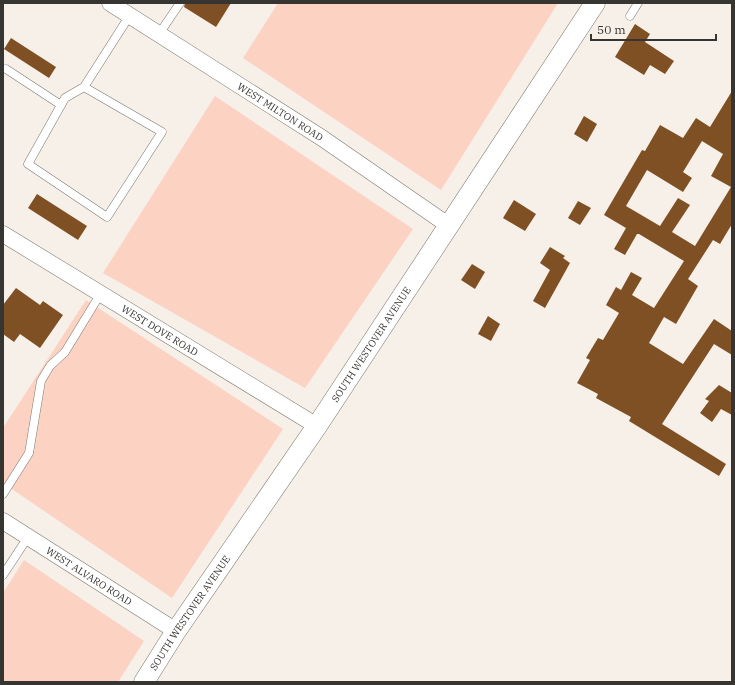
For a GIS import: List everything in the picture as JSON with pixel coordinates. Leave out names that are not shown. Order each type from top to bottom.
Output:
[{"type":"street","name":"WEST MILTON ROAD","points":[[110,3],[322,138],[448,225]]},
{"type":"street","name":"SOUTH WESTOVER AVENUE","points":[[144,682],[176,631],[317,426],[595,3]]},
{"type":"street","name":"WEST DOVE ROAD","points":[[3,234],[317,426]]},
{"type":"street","name":"WEST ALVARO ROAD","points":[[3,521],[176,631]]},
{"type":"lane","points":[[159,34],[180,3]]},
{"type":"lane","points":[[630,16],[638,3]]},
{"type":"lane","points":[[84,87],[162,132],[107,217],[28,164],[65,98],[84,87],[130,15]]},
{"type":"lane","points":[[6,68],[61,105]]},
{"type":"lane","points":[[3,494],[29,453],[41,381],[50,366],[65,352],[100,293]]},
{"type":"lane","points":[[3,575],[28,537]]},
{"type":"shaded area","points":[[278,3],[558,3],[441,190],[243,58]]},
{"type":"shaded area","points":[[215,96],[413,229],[305,388],[103,273]]},
{"type":"shaded area","points":[[86,300],[283,429],[172,598],[3,483],[3,428]]},
{"type":"shaded area","points":[[24,560],[144,641],[118,682],[3,682],[3,593]]},
{"type":"building","points":[[185,3],[231,3],[216,27],[184,7]]},
{"type":"building","points":[[635,24],[650,34],[645,42],[674,61],[665,74],[650,65],[644,75],[615,57]]},
{"type":"building","points":[[11,38],[56,67],[49,78],[4,49]]},
{"type":"building","points":[[732,91],[732,224],[720,244],[713,240],[688,279],[698,286],[676,324],[664,317],[649,343],[683,364],[714,319],[732,331],[732,355],[714,344],[662,424],[726,464],[719,476],[629,421],[631,417],[596,398],[598,394],[577,383],[590,360],[586,358],[598,338],[603,340],[619,313],[606,305],[616,287],[621,290],[631,272],[642,278],[632,295],[654,308],[684,261],[639,234],[637,234],[625,255],[614,249],[626,228],[604,215],[642,150],[645,151],[660,125],[683,138],[696,118],[710,127]],"holes":[[[702,141],[723,154],[711,176],[731,187],[695,246],[672,232],[690,205],[678,198],[660,226],[626,206],[647,170],[683,192],[692,178],[683,172]]]},
{"type":"building","points":[[584,116],[597,124],[587,142],[574,134]]},
{"type":"building","points":[[37,194],[87,226],[78,240],[28,208]]},
{"type":"building","points":[[514,200],[536,214],[525,231],[503,218]]},
{"type":"building","points":[[578,201],[591,208],[580,225],[568,218]]},
{"type":"building","points":[[550,247],[565,256],[563,258],[570,263],[545,308],[533,301],[550,270],[540,263]]},
{"type":"building","points":[[472,264],[485,272],[475,289],[461,280]]},
{"type":"building","points":[[16,288],[40,305],[43,301],[63,315],[40,348],[20,334],[14,342],[3,334],[3,305]]},
{"type":"building","points":[[488,316],[500,324],[491,341],[478,334]]},
{"type":"building","points":[[719,385],[732,393],[732,415],[721,409],[712,422],[700,413],[709,401],[705,399]]}]
